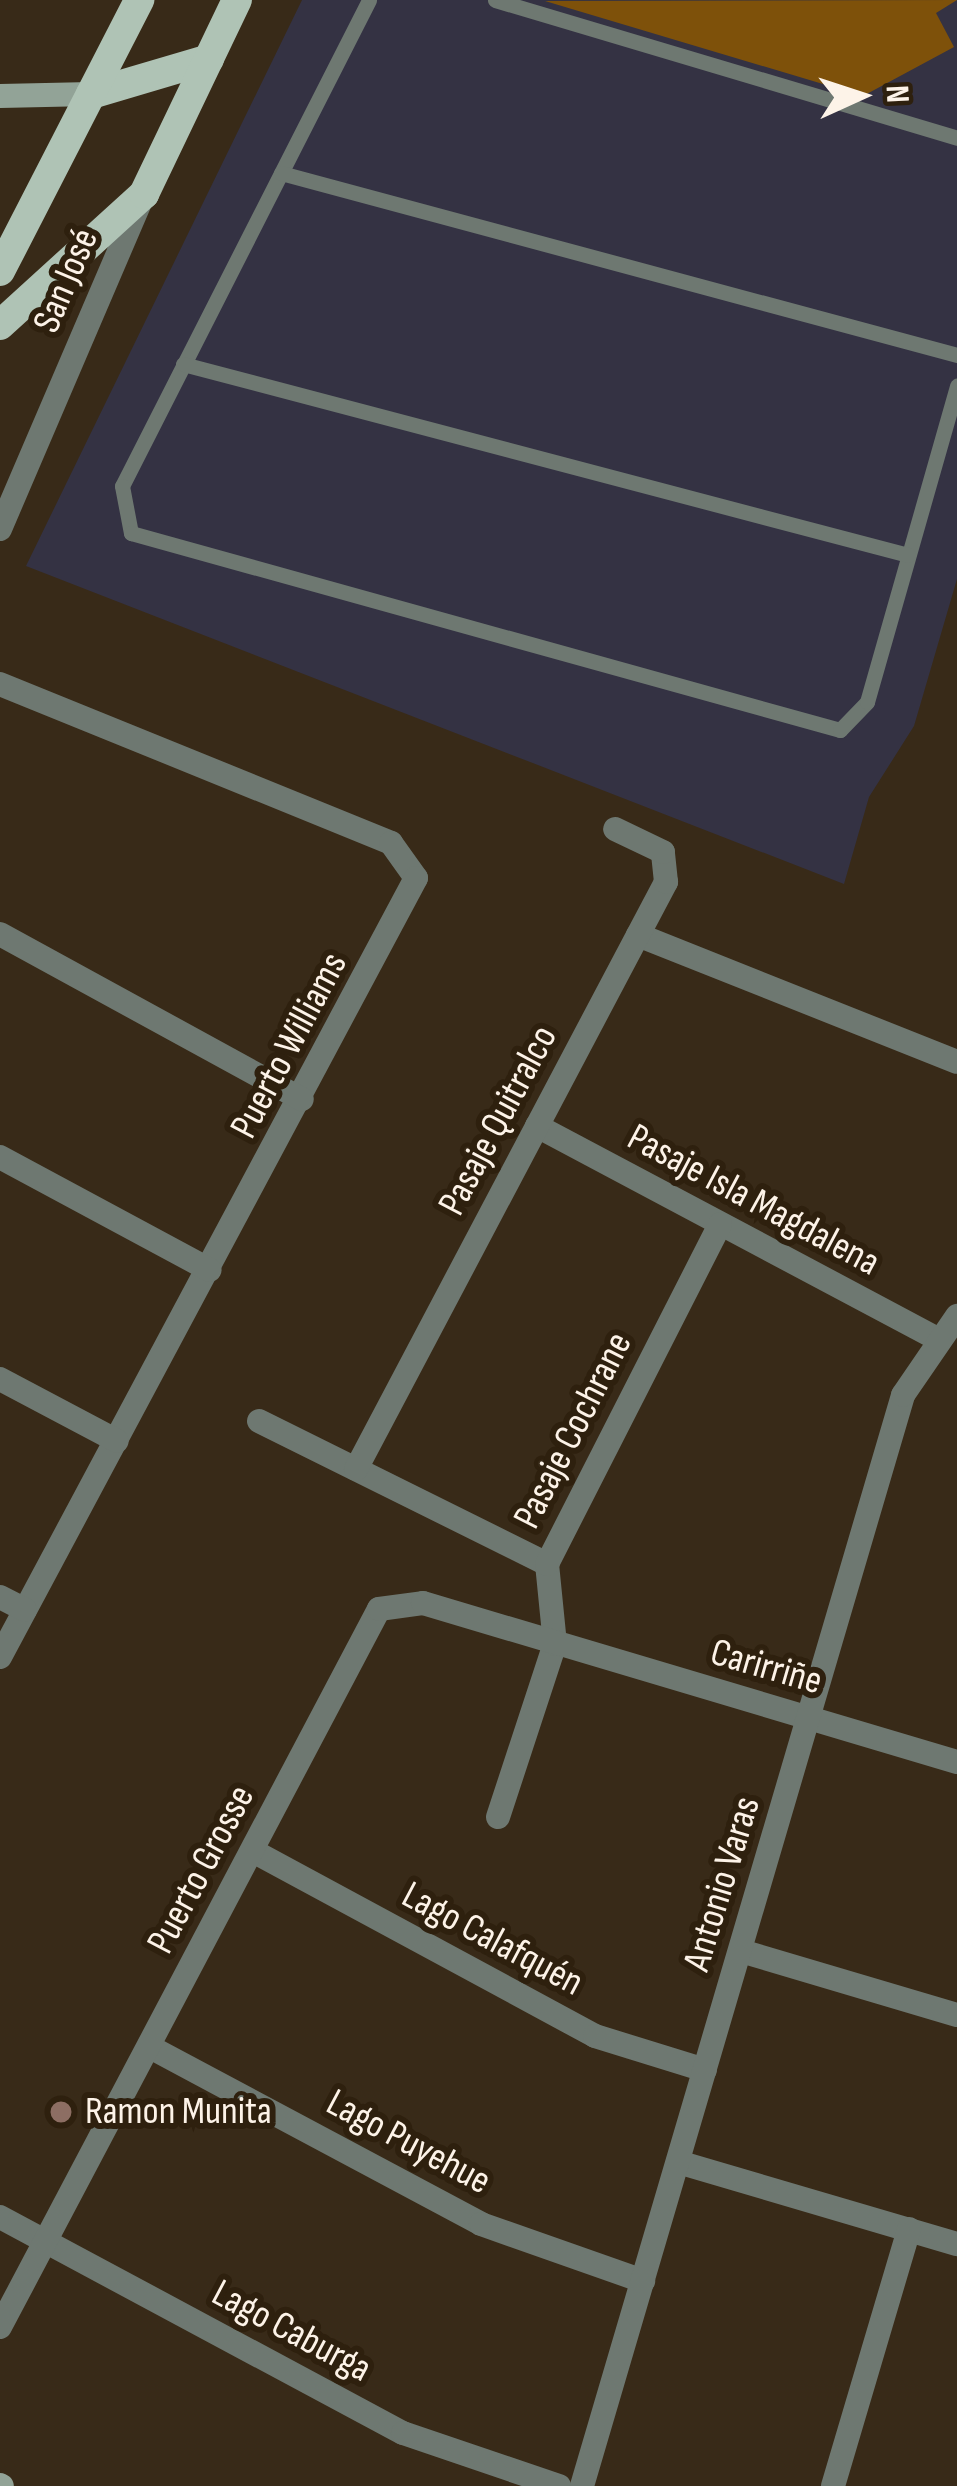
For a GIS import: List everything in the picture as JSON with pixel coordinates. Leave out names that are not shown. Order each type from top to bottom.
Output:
[{"type":"main road","points":[[0,272],[139,0]]},
{"type":"main road","points":[[0,325],[144,194],[237,0]]},
{"type":"main road","points":[[91,94],[208,58]]},
{"type":"street","points":[[0,96],[91,94]]},
{"type":"street","name":"San José","points":[[0,529],[144,194]]},
{"type":"street","name":"Puerto Williams","points":[[0,684],[409,857],[414,889],[0,1658]]},
{"type":"street","name":"Pasaje Quitralco","points":[[356,1469],[638,935],[668,862],[615,829]]},
{"type":"street","points":[[0,934],[302,1099]]},
{"type":"street","points":[[638,935],[957,1062]]},
{"type":"street","name":"Pasaje Isla Magdalena","points":[[537,1126],[935,1338]]},
{"type":"street","points":[[0,1157],[210,1270]]},
{"type":"street","name":"Pasaje Cochrane","points":[[498,1817],[555,1644],[547,1564],[720,1225]]},
{"type":"street","name":"Antonio Varas","points":[[582,2486],[903,1395],[935,1338],[957,1316]]},
{"type":"street","points":[[0,1378],[117,1441]]},
{"type":"street","points":[[259,1421],[547,1564]]},
{"type":"street","points":[[0,1597],[26,1610]]},
{"type":"street","name":"Puerto Grosse","points":[[0,2327],[379,1610],[423,1603],[555,1644]]},
{"type":"street","name":"Carirriñe","points":[[555,1644],[957,1762]]},
{"type":"street","name":"Lago Calafquén","points":[[253,1852],[595,2036],[705,2070]]},
{"type":"street","points":[[741,1951],[957,2015]]},
{"type":"street","name":"Lago Puyehue","points":[[150,2047],[482,2224],[643,2281]]},
{"type":"street","points":[[678,2162],[957,2243]]},
{"type":"street","name":"Lago Caburga","points":[[0,2217],[403,2433],[559,2486]]},
{"type":"street","points":[[833,2486],[909,2229]]},
{"type":"lane","points":[[369,0],[122,485],[131,532],[810,730],[840,730],[867,702],[957,386]]},
{"type":"lane","points":[[495,0],[957,138]]},
{"type":"lane","points":[[281,173],[957,355]]},
{"type":"lane","points":[[184,364],[908,555]]},
{"type":"shaded area","points":[[302,0],[957,0],[957,579],[914,726],[869,797],[844,884],[26,566]]},
{"type":"building","points":[[957,0],[936,13],[954,47],[863,96],[545,1]]},
{"type":"place","name":"Ramon Munita","points":[[61,2112]]}]
